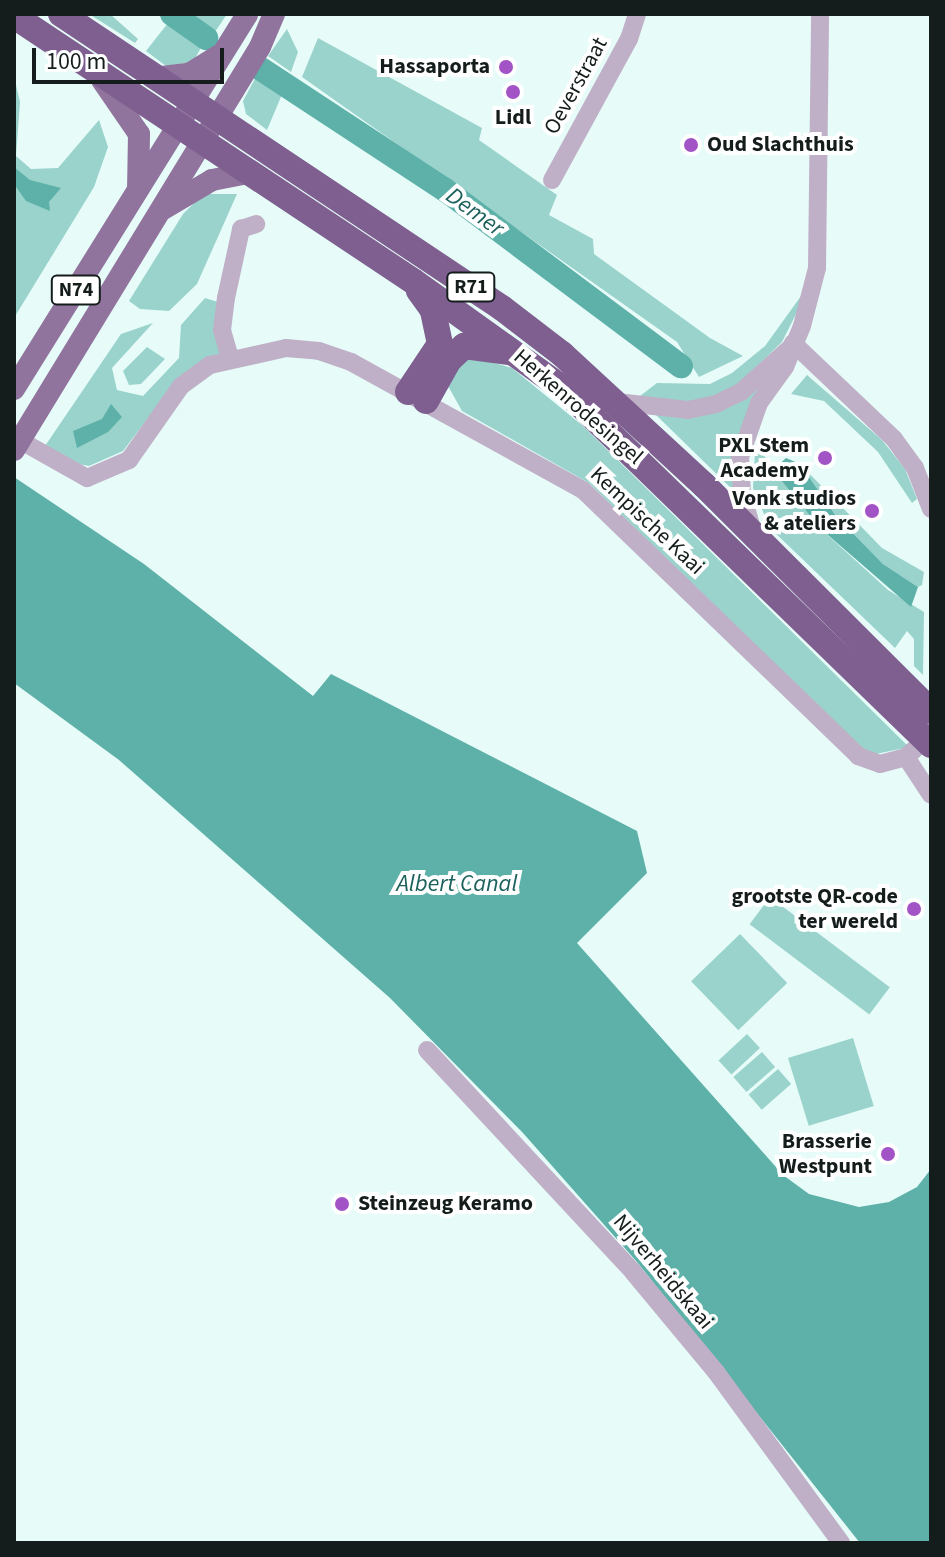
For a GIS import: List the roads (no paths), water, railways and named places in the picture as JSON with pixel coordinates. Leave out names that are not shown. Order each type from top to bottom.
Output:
[{"type":"highway","name":"R71","points":[[61,14],[216,118]]},
{"type":"highway","name":"R71","points":[[14,16],[178,125]]},
{"type":"highway","name":"Herkenrodesingel","points":[[216,118],[502,308],[617,402],[931,711]]},
{"type":"highway","name":"Herkenrodesingel","points":[[178,125],[525,358],[603,424],[931,745]]},
{"type":"highway","points":[[413,281],[433,310],[440,344],[417,397]]},
{"type":"highway","points":[[417,397],[464,346],[491,347],[525,358]]},
{"type":"main road","name":"N74","points":[[14,389],[192,103],[214,61],[247,14]]},
{"type":"main road","name":"N74","points":[[18,439],[238,83],[274,14]]},
{"type":"main road","points":[[154,78],[189,74],[214,61]]},
{"type":"main road","points":[[94,70],[139,134],[138,191]]},
{"type":"main road","points":[[150,221],[179,196],[212,180],[249,173]]},
{"type":"street","name":"Oeverstraat","points":[[552,180],[629,39],[637,14]]},
{"type":"street","points":[[755,539],[742,494],[740,457],[748,428],[792,345],[813,295],[820,224],[820,14]]},
{"type":"street","points":[[230,358],[222,330],[226,298],[241,229],[256,224]]},
{"type":"street","points":[[617,402],[675,410],[716,404],[741,392],[792,345]]},
{"type":"street","points":[[792,345],[894,439],[915,468],[931,509]]},
{"type":"street","name":"Kempische Kaai","points":[[18,439],[70,472],[87,478],[129,460],[181,386],[230,358],[286,348],[319,351],[417,397],[583,490],[858,756],[880,764],[906,757]]},
{"type":"street","points":[[931,723],[925,740],[906,757],[931,795]]},
{"type":"street","name":"Nijverheidskaai","points":[[427,1050],[633,1272],[716,1372],[841,1543]]},
{"type":"water","points":[[14,167],[30,180],[61,188],[49,202],[50,211],[26,201],[14,184]]},
{"type":"water","points":[[111,404],[122,417],[108,432],[77,448],[73,431],[102,419]]},
{"type":"water","points":[[786,458],[800,464],[836,516],[883,564],[918,587],[911,607],[821,529],[773,470]]},
{"type":"water","name":"Albert Canal","points":[[14,477],[144,564],[313,696],[331,674],[637,831],[647,873],[577,943],[783,1175],[809,1194],[859,1207],[889,1202],[917,1187],[931,1169],[931,1543],[860,1543],[637,1262],[523,1133],[390,998],[119,760],[14,683]]},
{"type":"waterway","name":"Demer","points":[[172,14],[206,38]]},
{"type":"waterway","name":"Demer","points":[[261,69],[444,189],[681,366]]},
{"type":"place","name":"Hassaporta","points":[[506,67]]},
{"type":"place","name":"Lidl","points":[[513,92]]},
{"type":"place","name":"Oud Slachthuis","points":[[691,145]]},
{"type":"place","name":"PXL Stem Academy","points":[[825,458]]},
{"type":"place","name":"Vonk studios & ateliers","points":[[872,511]]},
{"type":"place","name":"grootste QR-code ter wereld","points":[[914,909]]},
{"type":"place","name":"Brasserie Westpunt","points":[[888,1154]]},
{"type":"place","name":"Steinzeug Keramo","points":[[342,1204]]}]
